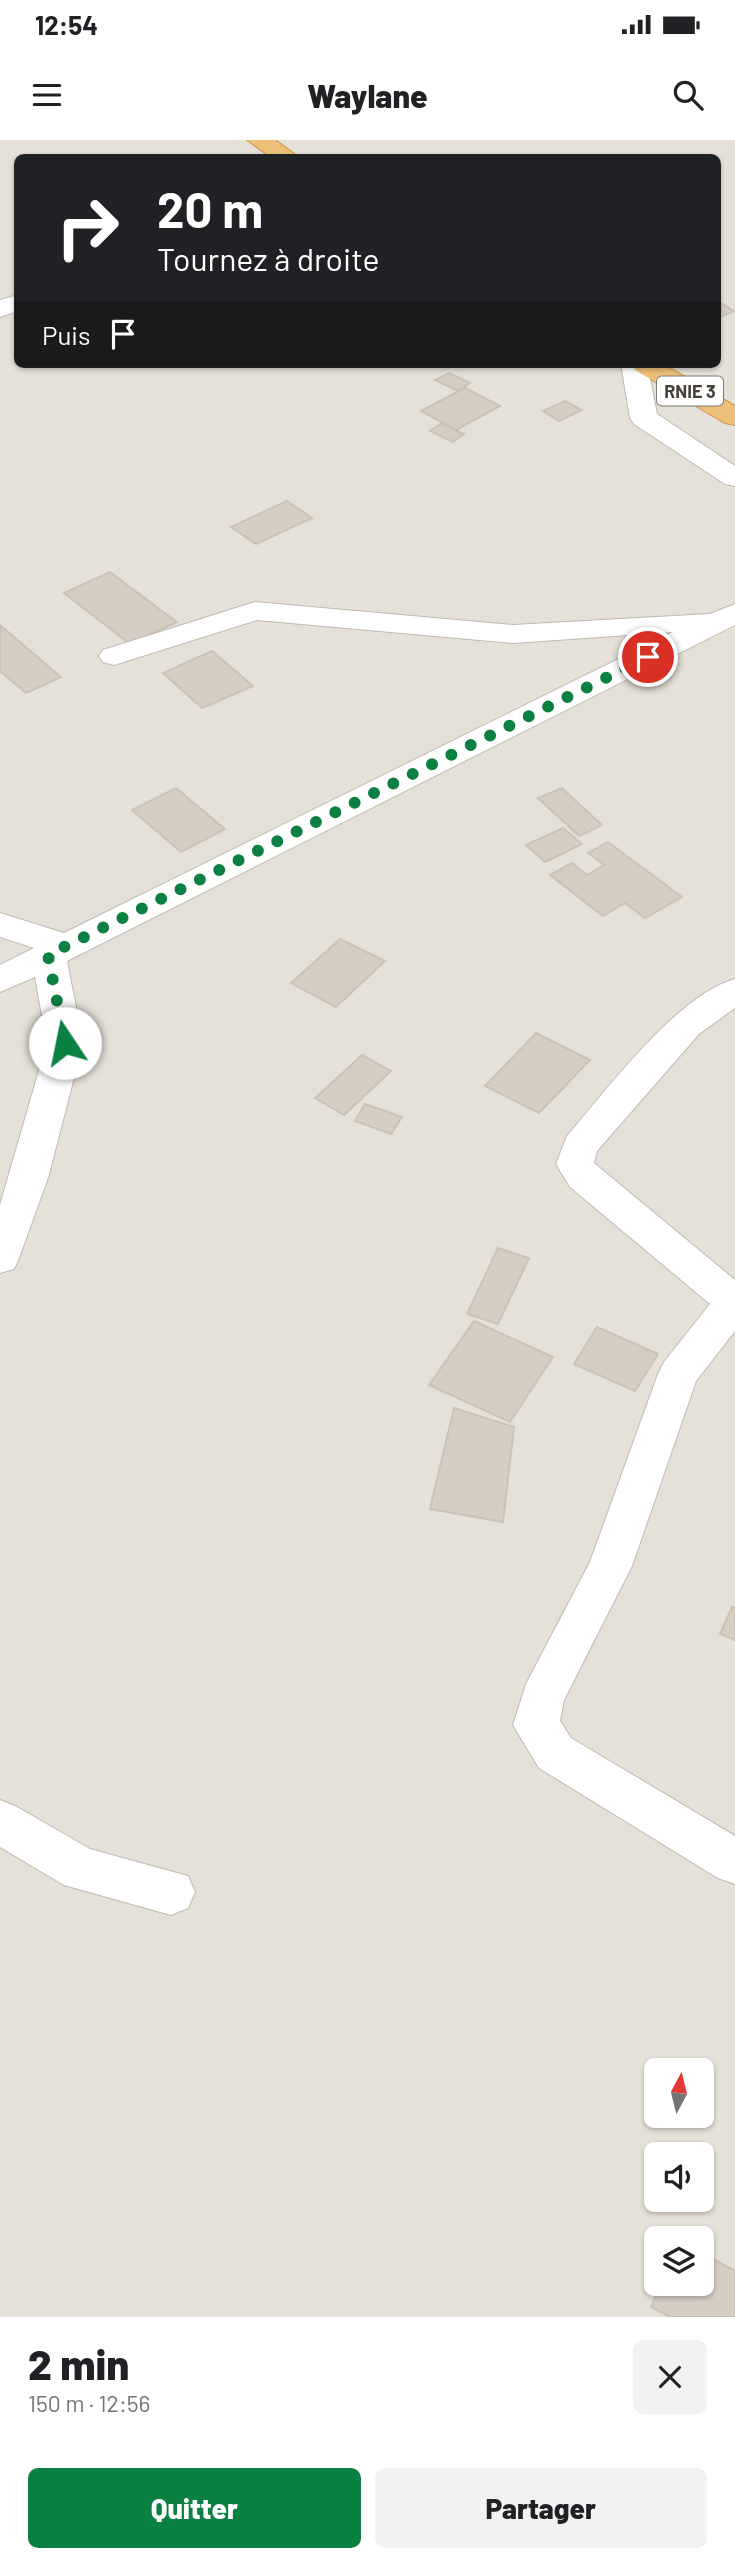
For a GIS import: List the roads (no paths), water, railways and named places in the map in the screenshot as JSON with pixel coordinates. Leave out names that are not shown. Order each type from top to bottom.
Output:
[{"type":"highway","points":[[259,140],[282,154]]},
{"type":"highway","name":"RNIE 3","points":[[652,368],[735,417]]},
{"type":"street","points":[[635,368],[644,418],[735,478]]},
{"type":"street","points":[[114,656],[255,611],[513,634],[728,617]]},
{"type":"street","points":[[0,980],[728,617]]},
{"type":"street","points":[[0,925],[57,950]]},
{"type":"street","points":[[0,1258],[30,1178],[65,1043],[57,950]]},
{"type":"street","points":[[735,991],[686,1025],[580,1146],[575,1164],[583,1177],[735,1302],[678,1374],[610,1566],[542,1698],[536,1726],[555,1753],[735,1862]]},
{"type":"street","points":[[0,1822],[81,1869],[171,1892]]}]
